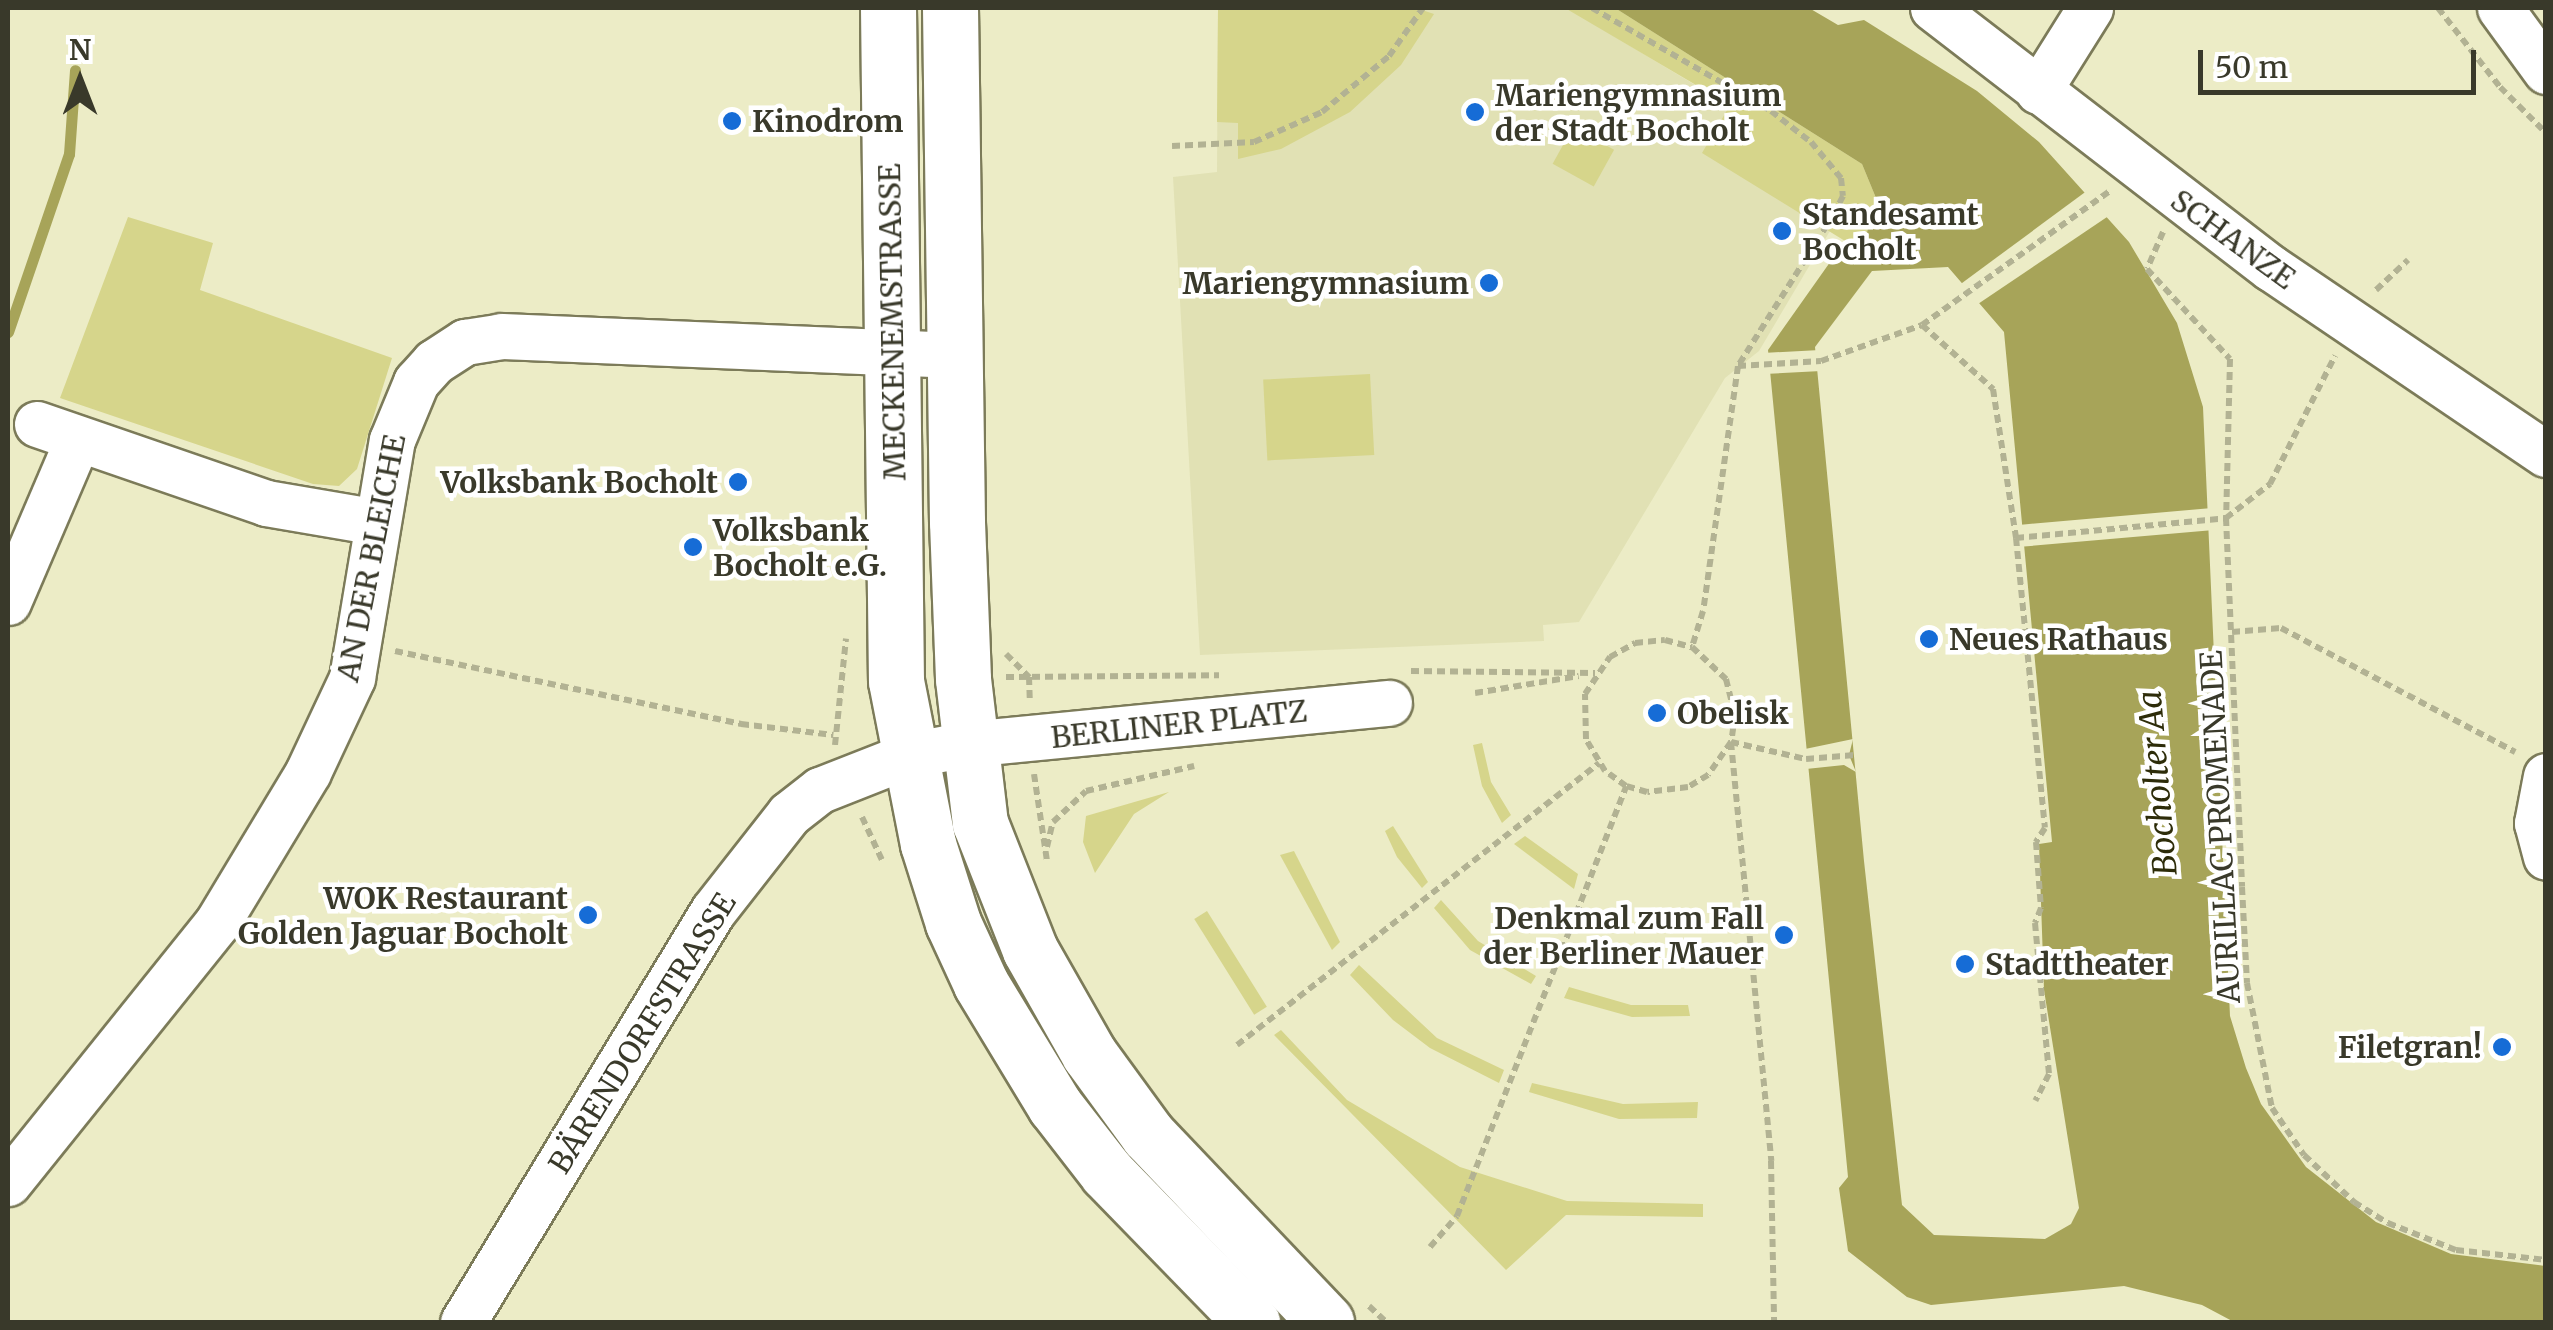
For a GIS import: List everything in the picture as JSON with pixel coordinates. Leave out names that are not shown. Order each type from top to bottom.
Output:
[{"type":"main road","name":"MECKENEMSTRASSE","points":[[888,8],[896,682],[909,755],[953,922],[1019,1050],[1107,1173],[1252,1322]]},
{"type":"main road","name":"MECKENEMSTRASSE","points":[[950,8],[952,355],[968,744],[980,823],[1030,863],[1067,1015],[1148,1135],[1341,1308]]},
{"type":"street","name":"SCHANZE","points":[[1933,8],[2178,199],[2352,324],[2546,454]]},
{"type":"street","points":[[2038,91],[2090,8]]},
{"type":"street","points":[[2500,8],[2546,71]]},
{"type":"street","name":"AN DER BLEICHE","points":[[8,1182],[217,923],[308,772],[352,678],[392,440],[416,382],[451,348],[476,338],[952,355]]},
{"type":"street","points":[[8,602],[57,432],[266,503],[377,522]]},
{"type":"street","name":"BERLINER PLATZ","points":[[968,744],[1389,703]]},
{"type":"street","points":[[909,755],[968,744]]},
{"type":"street","name":"BÄRENDORFSTRASSE","points":[[463,1322],[712,912],[789,814],[838,756],[909,755]]},
{"type":"street","points":[[2537,767],[2537,823],[2546,857]]},
{"type":"path","points":[[1172,146],[1254,142],[1322,112],[1389,56],[1423,8]]},
{"type":"path","points":[[1592,8],[1771,110],[1811,142],[1841,178],[1844,196],[1738,366],[1703,611],[1692,647]]},
{"type":"path","points":[[2438,8],[2500,87],[2546,132]]},
{"type":"path","points":[[1738,366],[1821,361],[1922,324],[1942,314],[2103,198]]},
{"type":"path","name":"AURILLAC PROMENADE","points":[[2178,199],[2147,269],[2230,359],[2226,518],[2247,983],[2272,1108],[2304,1155],[2354,1202],[2388,1223],[2456,1250],[2546,1260]]},
{"type":"path","points":[[1922,324],[1993,389],[2019,538],[2045,828],[2036,842],[2041,908],[2035,923],[2049,1074],[2035,1101]]},
{"type":"path","points":[[2019,538],[2226,518],[2270,484],[2352,324]]},
{"type":"path","name":"AURILLAC PROMENADE","points":[[2232,632],[2281,628],[2537,767]]},
{"type":"path","points":[[1475,692],[1595,674],[1634,643],[1666,640],[1692,647],[1726,679],[1735,715],[1731,742],[1771,1160],[1774,1322]]},
{"type":"path","points":[[360,644],[741,724],[838,756]]},
{"type":"path","points":[[1595,674],[1582,716],[1599,764],[1626,786],[1647,792],[1688,787],[1715,767],[1731,742]]},
{"type":"path","points":[[1029,676],[1030,863]]},
{"type":"path","points":[[841,687],[838,756],[886,866]]},
{"type":"path","points":[[1731,742],[1806,759],[1852,755]]},
{"type":"path","points":[[1030,863],[1053,822],[1086,790],[1208,764]]},
{"type":"path","points":[[1237,1045],[1599,764]]},
{"type":"path","points":[[1430,1247],[1456,1216],[1626,786]]},
{"type":"path","points":[[1341,1308],[1386,1322]]},
{"type":"shaded area","name":"Mariengymnasium","points":[[1218,8],[1567,8],[1730,106],[1840,214],[1759,351],[1725,378],[1579,622],[1543,625],[1544,641],[1200,655],[1173,177],[1217,172]]},
{"type":"shaded area","points":[[1218,8],[1416,8],[1434,14],[1401,65],[1350,112],[1281,149],[1238,159],[1238,123],[1217,122]]},
{"type":"shaded area","points":[[1565,8],[1615,8],[1862,164],[1876,198],[1865,241],[1845,241],[1702,153],[1730,105]]},
{"type":"shaded area","points":[[1573,127],[1614,150],[1594,187],[1553,164]]},
{"type":"shaded area","points":[[128,217],[213,243],[200,290],[392,358],[357,469],[339,486],[313,484],[60,398]]},
{"type":"shaded area","points":[[1370,374],[1374,455],[1267,460],[1263,380]]},
{"type":"shaded area","points":[[1482,743],[1491,782],[1511,815],[1502,823],[1482,786],[1473,745]]},
{"type":"shaded area","points":[[1169,792],[1134,814],[1095,873],[1083,842],[1086,816]]},
{"type":"shaded area","points":[[1393,826],[1428,882],[1422,888],[1397,857],[1385,831]]},
{"type":"shaded area","points":[[1525,836],[1578,874],[1574,889],[1514,844]]},
{"type":"shaded area","points":[[1294,851],[1340,942],[1332,950],[1280,855]]},
{"type":"shaded area","points":[[1441,900],[1478,941],[1536,976],[1531,984],[1470,950],[1434,908]]},
{"type":"shaded area","points":[[1207,911],[1267,1007],[1254,1015],[1194,919]]},
{"type":"shaded area","points":[[1359,965],[1437,1038],[1504,1070],[1499,1083],[1430,1048],[1393,1020],[1350,975]]},
{"type":"shaded area","points":[[1569,987],[1631,1005],[1688,1005],[1690,1016],[1632,1017],[1564,998]]},
{"type":"shaded area","points":[[1281,1030],[1347,1100],[1460,1167],[1567,1201],[1703,1204],[1703,1217],[1566,1215],[1506,1270],[1274,1035]]},
{"type":"shaded area","points":[[1532,1083],[1623,1104],[1698,1102],[1697,1118],[1619,1119],[1529,1092]]},
{"type":"water","name":"Bocholter Aa","points":[[1615,8],[1809,8],[1838,25],[1864,20],[1977,91],[2039,142],[2129,242],[2177,323],[2203,407],[2230,1016],[2246,1068],[2261,1104],[2306,1167],[2376,1222],[2451,1254],[2545,1266],[2545,1322],[2234,1322],[2202,1305],[2124,1286],[1931,1305],[1907,1297],[1848,1251],[1839,1188],[1848,1177],[1768,350],[1845,241],[1865,240],[1876,198],[1862,164]],"holes":[[[1948,267],[2004,332],[2052,842],[2039,844],[2044,990],[2079,1208],[2071,1224],[2045,1239],[1934,1235],[1902,1205],[1864,861],[1815,347],[1872,271]]]},
{"type":"pier","points":[[2088,190],[2110,215],[1975,306],[1958,286]]},
{"type":"pier","points":[[1820,350],[1821,371],[1764,374],[1763,353]]},
{"type":"pier","points":[[2212,508],[2214,530],[2021,547],[2019,525]]},
{"type":"pier","points":[[1853,739],[1849,755],[1856,772],[1844,765],[1806,769],[1805,749]]},
{"type":"waterway","points":[[8,332],[69,154],[75,70]]},
{"type":"place","name":"Mariengymnasium der Stadt Bocholt","points":[[1475,112]]},
{"type":"place","name":"Kinodrom","points":[[732,121]]},
{"type":"place","name":"Standesamt Bocholt","points":[[1782,231]]},
{"type":"place","name":"Mariengymnasium","points":[[1489,283]]},
{"type":"place","name":"Volksbank Bocholt","points":[[738,482]]},
{"type":"place","name":"Volksbank Bocholt e.G.","points":[[693,547]]},
{"type":"place","name":"Neues Rathaus","points":[[1929,639]]},
{"type":"place","name":"Obelisk","points":[[1657,713]]},
{"type":"place","name":"WOK Restaurant Golden Jaguar Bocholt","points":[[588,915]]},
{"type":"place","name":"Denkmal zum Fall der Berliner Mauer","points":[[1784,935]]},
{"type":"place","name":"Stadttheater","points":[[1965,964]]},
{"type":"place","name":"Filetgran!","points":[[2502,1047]]}]
